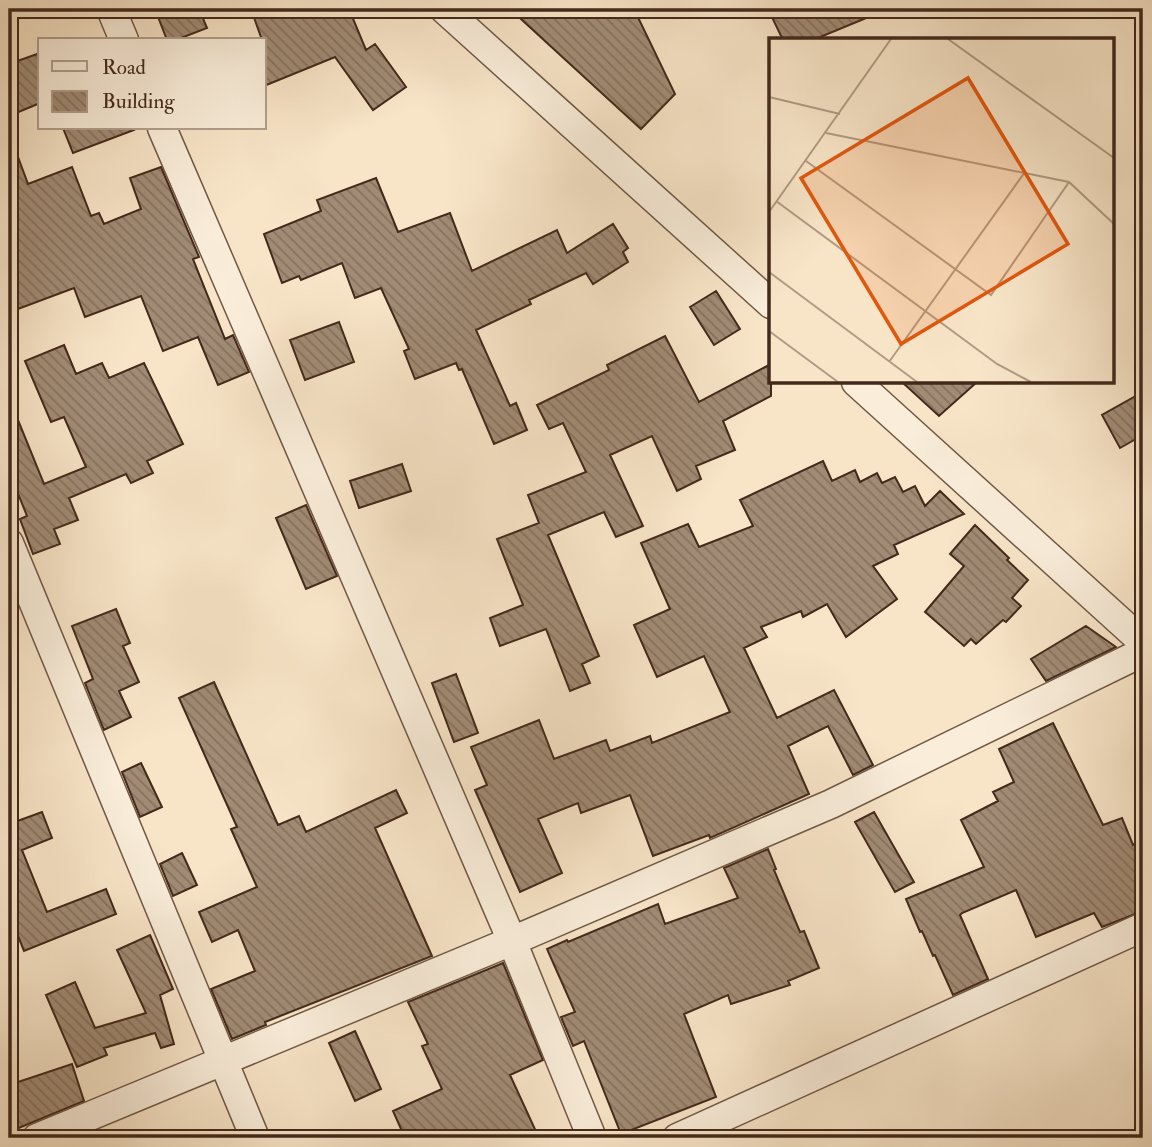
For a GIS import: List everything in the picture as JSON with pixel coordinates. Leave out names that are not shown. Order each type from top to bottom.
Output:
[{"type":"street","points":[[111,9],[123,38]]},
{"type":"street","points":[[444,9],[769,302]]},
{"type":"street","points":[[163,130],[512,941],[592,1138]]},
{"type":"street","points":[[857,383],[1143,642]]},
{"type":"street","points":[[9,543],[255,1138]]},
{"type":"street","points":[[37,1138],[512,941],[831,804],[1143,652]]},
{"type":"street","points":[[677,1138],[1143,927]]},
{"type":"building","points":[[155,9],[199,9],[207,28],[181,38],[166,38]]},
{"type":"building","points":[[251,9],[349,9],[366,50],[375,44],[406,87],[373,110],[335,57],[266,85],[266,38],[261,38]]},
{"type":"building","points":[[510,9],[634,9],[675,94],[641,129]]},
{"type":"building","points":[[768,9],[888,9],[818,38],[782,38]]},
{"type":"building","points":[[38,54],[38,104],[9,116],[9,64]]},
{"type":"building","points":[[64,130],[134,130],[73,153]]},
{"type":"building","points":[[9,138],[28,184],[72,167],[91,216],[99,213],[104,224],[141,209],[130,178],[161,167],[199,257],[193,259],[225,339],[233,335],[249,372],[218,385],[198,337],[163,351],[141,296],[85,317],[74,288],[18,309],[9,285]]},
{"type":"building","points":[[376,178],[398,232],[450,213],[472,271],[557,230],[567,253],[613,224],[628,248],[623,252],[628,262],[593,284],[586,273],[529,300],[531,304],[476,330],[510,406],[516,403],[527,430],[494,444],[462,369],[459,370],[456,363],[415,379],[404,351],[409,349],[381,288],[355,298],[342,263],[301,280],[299,276],[282,283],[264,234],[321,211],[317,200]]},
{"type":"building","points":[[716,291],[740,329],[714,345],[690,307]]},
{"type":"building","points":[[339,322],[354,362],[305,380],[290,340]]},
{"type":"building","points":[[665,336],[699,402],[769,365],[771,396],[723,421],[735,450],[696,466],[701,479],[677,491],[652,436],[610,455],[643,526],[616,537],[604,512],[548,535],[599,656],[582,664],[590,683],[570,691],[546,629],[500,646],[490,618],[523,605],[497,539],[539,523],[528,495],[586,472],[563,423],[549,429],[537,405],[609,370],[607,365]]},
{"type":"building","points":[[64,345],[76,374],[102,363],[109,378],[144,363],[183,444],[147,461],[153,473],[131,483],[126,474],[69,498],[78,520],[54,529],[60,544],[33,554],[20,519],[27,516],[9,471],[9,398],[44,484],[86,467],[64,417],[51,422],[25,361]]},
{"type":"building","points":[[903,383],[976,383],[939,416]]},
{"type":"building","points":[[1143,392],[1143,435],[1120,448],[1102,415]]},
{"type":"building","points":[[823,461],[832,481],[855,470],[860,482],[877,473],[882,483],[895,477],[903,492],[915,486],[925,506],[940,491],[964,514],[894,545],[898,554],[873,566],[897,599],[846,637],[827,604],[803,617],[801,611],[761,627],[767,637],[744,648],[777,718],[834,690],[873,765],[853,775],[828,726],[788,746],[809,794],[710,838],[709,835],[653,856],[630,795],[581,813],[578,803],[538,819],[562,873],[520,892],[475,790],[487,785],[471,747],[539,720],[554,759],[606,740],[610,751],[650,736],[652,743],[730,712],[704,656],[657,677],[634,625],[670,609],[641,543],[688,524],[699,547],[753,526],[740,500]]},
{"type":"building","points":[[402,464],[411,491],[359,508],[350,481]]},
{"type":"building","points":[[306,505],[337,576],[306,589],[276,518]]},
{"type":"building","points":[[975,525],[1028,580],[1012,598],[1021,606],[1006,622],[1003,620],[976,644],[971,639],[964,646],[925,612],[964,566],[950,554]]},
{"type":"building","points":[[116,609],[130,643],[123,646],[139,682],[119,691],[131,717],[104,730],[85,683],[93,679],[72,626]]},
{"type":"building","points":[[1086,626],[1116,647],[1046,681],[1031,659]]},
{"type":"building","points":[[456,674],[478,733],[454,742],[432,683]]},
{"type":"building","points":[[214,682],[278,825],[299,816],[306,832],[396,790],[407,813],[375,828],[432,956],[265,1022],[266,1025],[232,1039],[211,989],[255,971],[238,930],[212,942],[199,912],[257,887],[231,829],[237,827],[179,698]]},
{"type":"building","points":[[1053,723],[1103,825],[1122,818],[1133,845],[1143,839],[1143,911],[1102,927],[1094,913],[1036,937],[1016,890],[962,913],[960,915],[988,979],[953,995],[906,899],[984,867],[961,820],[998,801],[993,792],[1014,782],[999,749]]},
{"type":"building","points":[[141,763],[162,807],[140,817],[122,772]]},
{"type":"building","points":[[42,812],[52,838],[22,850],[47,912],[106,889],[116,914],[24,951],[9,913],[9,819],[12,823]]},
{"type":"building","points":[[874,812],[914,882],[895,892],[855,822]]},
{"type":"building","points":[[768,849],[800,932],[804,931],[819,968],[788,981],[790,985],[731,1004],[728,995],[684,1014],[716,1097],[621,1134],[584,1041],[573,1046],[561,1017],[575,1012],[547,949],[658,904],[665,924],[738,898],[724,868]]},
{"type":"building","points":[[182,853],[197,885],[173,896],[160,864]]},
{"type":"building","points":[[150,935],[173,989],[160,995],[174,1044],[161,1048],[155,1033],[104,1048],[107,1055],[77,1067],[46,995],[75,982],[95,1028],[146,1013],[117,950]]},
{"type":"building","points":[[503,963],[543,1060],[510,1075],[539,1138],[405,1138],[393,1111],[442,1089],[422,1046],[428,1044],[408,1002]]},
{"type":"building","points":[[355,1031],[381,1089],[355,1101],[329,1043]]},
{"type":"building","points":[[72,1064],[84,1101],[9,1132],[9,1085]]}]
